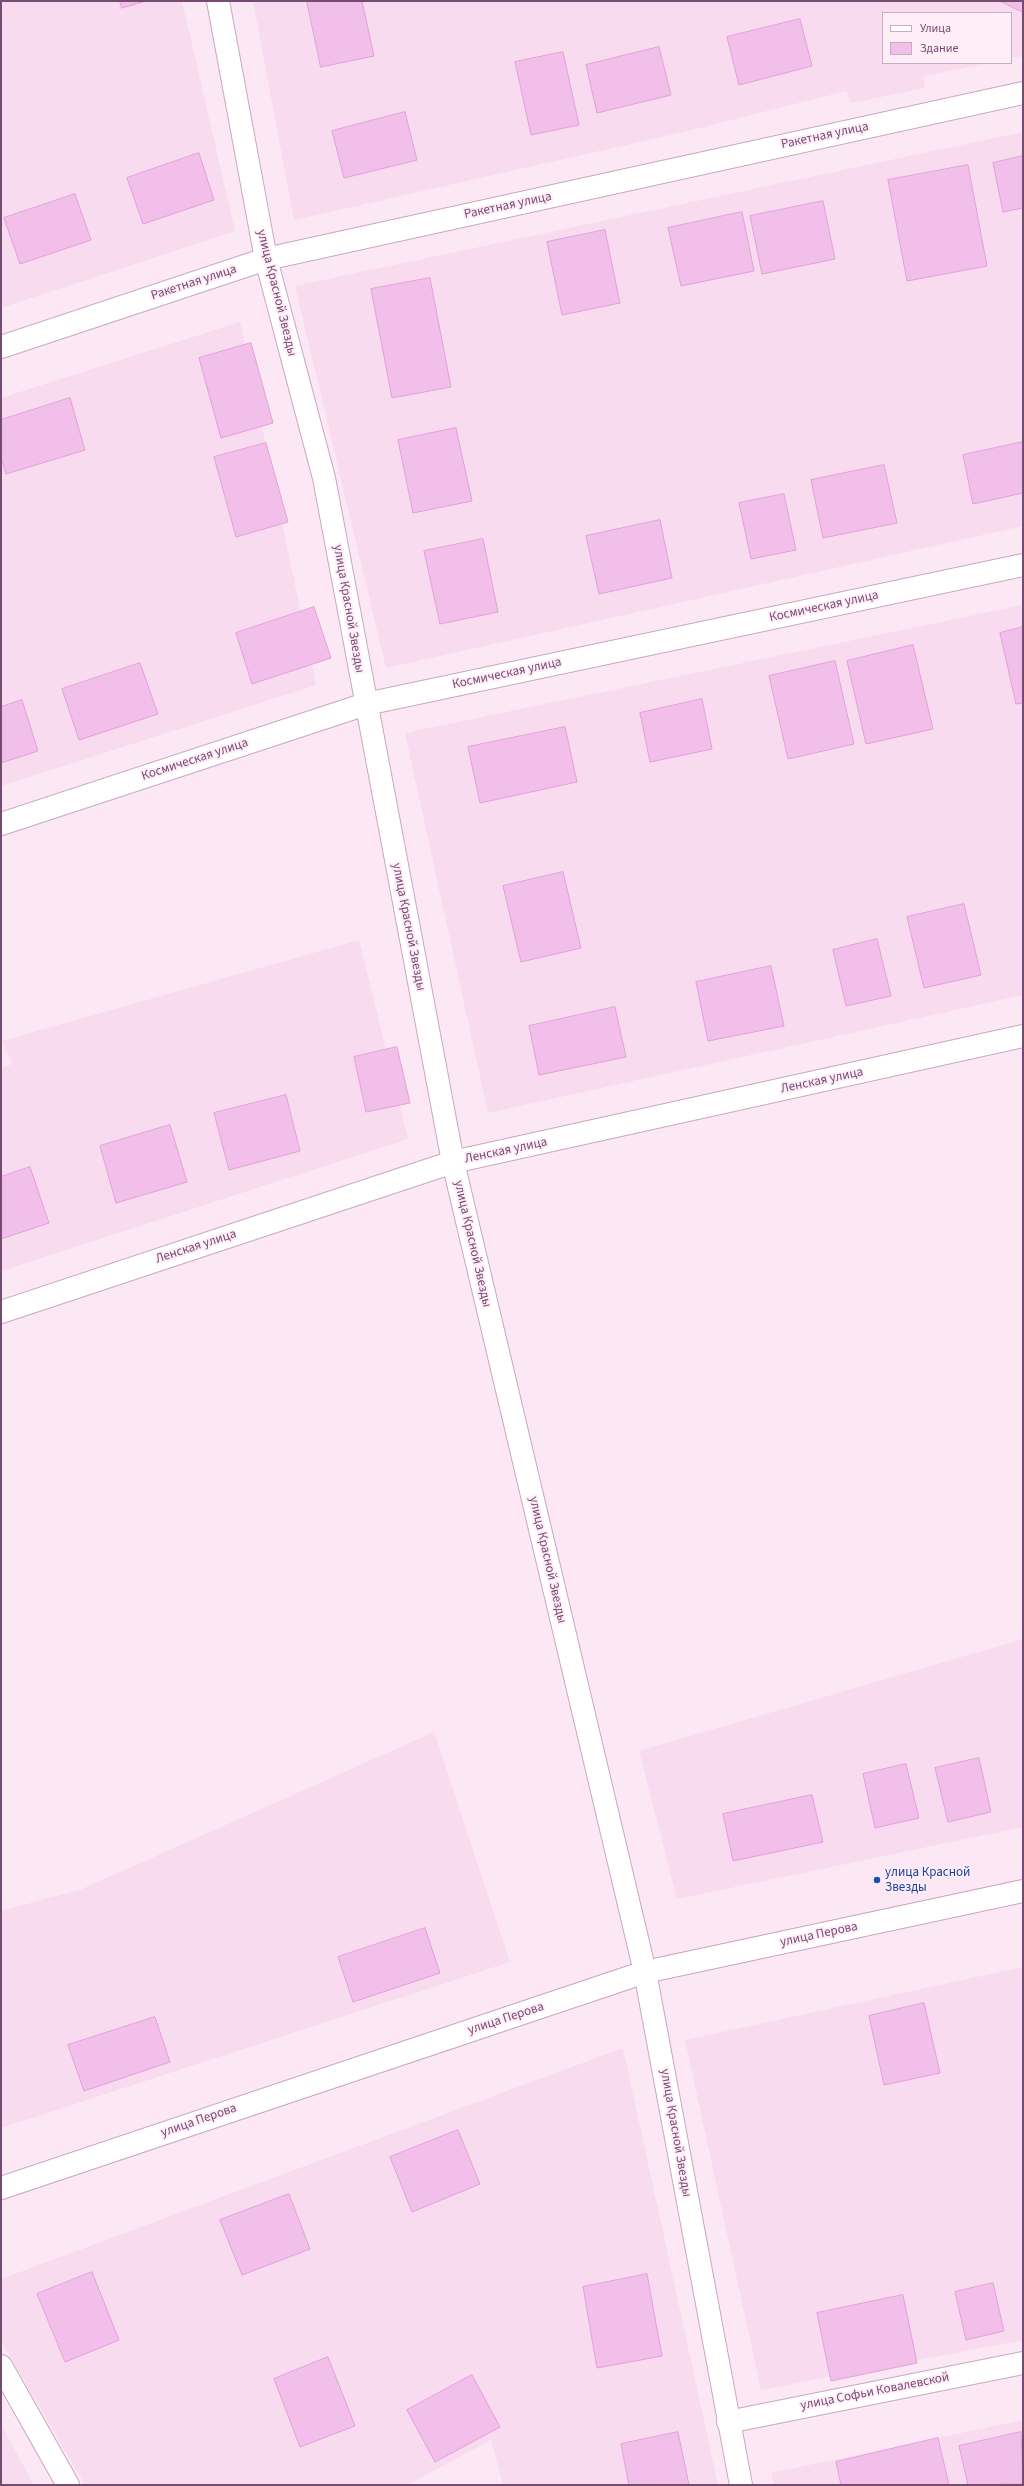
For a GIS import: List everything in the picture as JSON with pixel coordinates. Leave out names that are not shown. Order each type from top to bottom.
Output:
[{"type":"street","name":"улица Красной Звезды","points":[[218,1],[266,259],[324,478],[453,1162],[645,1972],[741,2485]]},
{"type":"street","name":"Ракетная улица","points":[[1,347],[266,259],[1023,93]]},
{"type":"street","name":"Космическая улица","points":[[1,824],[366,704],[1023,565]]},
{"type":"street","name":"Ленская улица","points":[[1,1312],[453,1162],[1023,1036]]},
{"type":"street","name":"улица Перова","points":[[1,2188],[645,1972],[1023,1891]]},
{"type":"street","name":"улица Софьи Ковалевской","points":[[728,2422],[1023,2363]]},
{"type":"street","points":[[1,2366],[68,2485]]},
{"type":"shaded area","points":[[1,1],[182,1],[235,231],[1,308]]},
{"type":"shaded area","points":[[253,1],[1023,1],[1023,56],[1012,58],[1012,12],[882,12],[882,64],[982,64],[923,76],[925,88],[851,103],[846,91],[688,131],[294,220]]},
{"type":"shaded area","points":[[1023,132],[1023,526],[386,668],[295,286]]},
{"type":"shaded area","points":[[240,322],[316,685],[1,786],[1,398]]},
{"type":"shaded area","points":[[1023,605],[1023,995],[488,1113],[405,733]]},
{"type":"shaded area","points":[[359,940],[408,1139],[1,1271],[1,1068],[12,1064],[2,1041]]},
{"type":"shaded area","points":[[1023,1639],[1023,1827],[677,1899],[639,1751]]},
{"type":"shaded area","points":[[434,1732],[510,1962],[1,2128],[1,1911],[82,1889]]},
{"type":"shaded area","points":[[1023,1967],[1023,2340],[761,2390],[685,2040]]},
{"type":"shaded area","points":[[623,2048],[718,2485],[503,2485],[491,2440],[407,2485],[85,2485],[1,2341],[1,2279]]},
{"type":"shaded area","points":[[1023,2420],[1023,2485],[774,2485],[771,2473]]},
{"type":"shaded area","points":[[1,2425],[34,2485],[1,2485]]},
{"type":"building","points":[[120,1],[146,1],[122,8]]},
{"type":"building","points":[[307,1],[362,1],[374,56],[321,67]]},
{"type":"building","points":[[1000,1],[1023,1],[1023,12]]},
{"type":"building","points":[[800,19],[812,66],[739,85],[727,37]]},
{"type":"building","points":[[659,47],[671,95],[597,113],[586,65]]},
{"type":"building","points":[[563,52],[579,125],[531,135],[515,62]]},
{"type":"building","points":[[405,112],[417,160],[344,178],[332,131]]},
{"type":"building","points":[[199,153],[214,200],[143,224],[127,178]]},
{"type":"building","points":[[1023,156],[1023,208],[1003,212],[993,163]]},
{"type":"building","points":[[968,165],[987,266],[907,281],[888,180]]},
{"type":"building","points":[[75,194],[91,240],[20,264],[4,218]]},
{"type":"building","points":[[823,201],[835,259],[762,274],[750,216]]},
{"type":"building","points":[[742,212],[754,271],[681,286],[668,228]]},
{"type":"building","points":[[605,230],[620,303],[562,315],[547,242]]},
{"type":"building","points":[[430,278],[451,387],[392,398],[371,289]]},
{"type":"building","points":[[251,343],[273,423],[221,438],[199,358]]},
{"type":"building","points":[[70,398],[85,450],[6,474],[1,457],[1,420]]},
{"type":"building","points":[[456,428],[472,501],[413,513],[398,440]]},
{"type":"building","points":[[1023,442],[1023,493],[973,504],[963,455]]},
{"type":"building","points":[[266,443],[288,522],[236,537],[214,457]]},
{"type":"building","points":[[884,465],[897,523],[823,538],[811,480]]},
{"type":"building","points":[[784,494],[796,550],[751,559],[739,503]]},
{"type":"building","points":[[660,520],[672,578],[599,594],[586,536]]},
{"type":"building","points":[[483,539],[498,612],[440,624],[424,551]]},
{"type":"building","points":[[314,607],[331,658],[252,684],[236,633]]},
{"type":"building","points":[[1023,627],[1023,703],[1016,704],[1000,633]]},
{"type":"building","points":[[913,645],[933,729],[866,744],[847,661]]},
{"type":"building","points":[[835,661],[854,744],[788,759],[769,676]]},
{"type":"building","points":[[140,663],[158,714],[79,740],[62,689]]},
{"type":"building","points":[[702,699],[712,749],[650,762],[640,713]]},
{"type":"building","points":[[22,700],[38,751],[1,763],[1,707]]},
{"type":"building","points":[[565,727],[577,782],[480,803],[468,747]]},
{"type":"building","points":[[563,872],[581,948],[521,962],[503,886]]},
{"type":"building","points":[[964,904],[981,975],[924,988],[907,917]]},
{"type":"building","points":[[877,939],[891,996],[846,1006],[833,950]]},
{"type":"building","points":[[771,966],[784,1026],[708,1041],[696,982]]},
{"type":"building","points":[[615,1007],[626,1057],[539,1075],[529,1026]]},
{"type":"building","points":[[397,1047],[410,1103],[366,1112],[354,1057]]},
{"type":"building","points":[[286,1095],[300,1151],[229,1170],[214,1113]]},
{"type":"building","points":[[170,1125],[187,1182],[116,1203],[100,1146]]},
{"type":"building","points":[[30,1167],[49,1223],[1,1239],[1,1177]]},
{"type":"building","points":[[979,1758],[991,1812],[948,1822],[935,1768]]},
{"type":"building","points":[[906,1764],[919,1818],[875,1828],[863,1774]]},
{"type":"building","points":[[812,1795],[823,1842],[733,1861],[723,1814]]},
{"type":"building","points":[[425,1928],[440,1973],[353,2002],[338,1957]]},
{"type":"building","points":[[924,2003],[940,2073],[884,2085],[869,2016]]},
{"type":"building","points":[[155,2017],[170,2062],[84,2091],[68,2045]]},
{"type":"building","points":[[458,2130],[480,2184],[412,2212],[390,2157]]},
{"type":"building","points":[[289,2194],[310,2249],[242,2275],[220,2220]]},
{"type":"building","points":[[92,2272],[119,2340],[65,2362],[37,2294]]},
{"type":"building","points":[[647,2274],[662,2356],[597,2368],[583,2287]]},
{"type":"building","points":[[993,2283],[1004,2331],[966,2340],[955,2292]]},
{"type":"building","points":[[903,2295],[917,2363],[831,2381],[817,2313]]},
{"type":"building","points":[[328,2357],[355,2426],[300,2447],[274,2379]]},
{"type":"building","points":[[472,2375],[500,2427],[435,2462],[407,2410]]},
{"type":"building","points":[[678,2432],[689,2485],[629,2485],[621,2444]]},
{"type":"building","points":[[1021,2432],[1023,2484],[968,2485],[959,2446]]},
{"type":"building","points":[[938,2438],[949,2485],[841,2485],[836,2462]]},
{"type":"place","name":"улица Красной Звезды","points":[[877,1880]]}]
